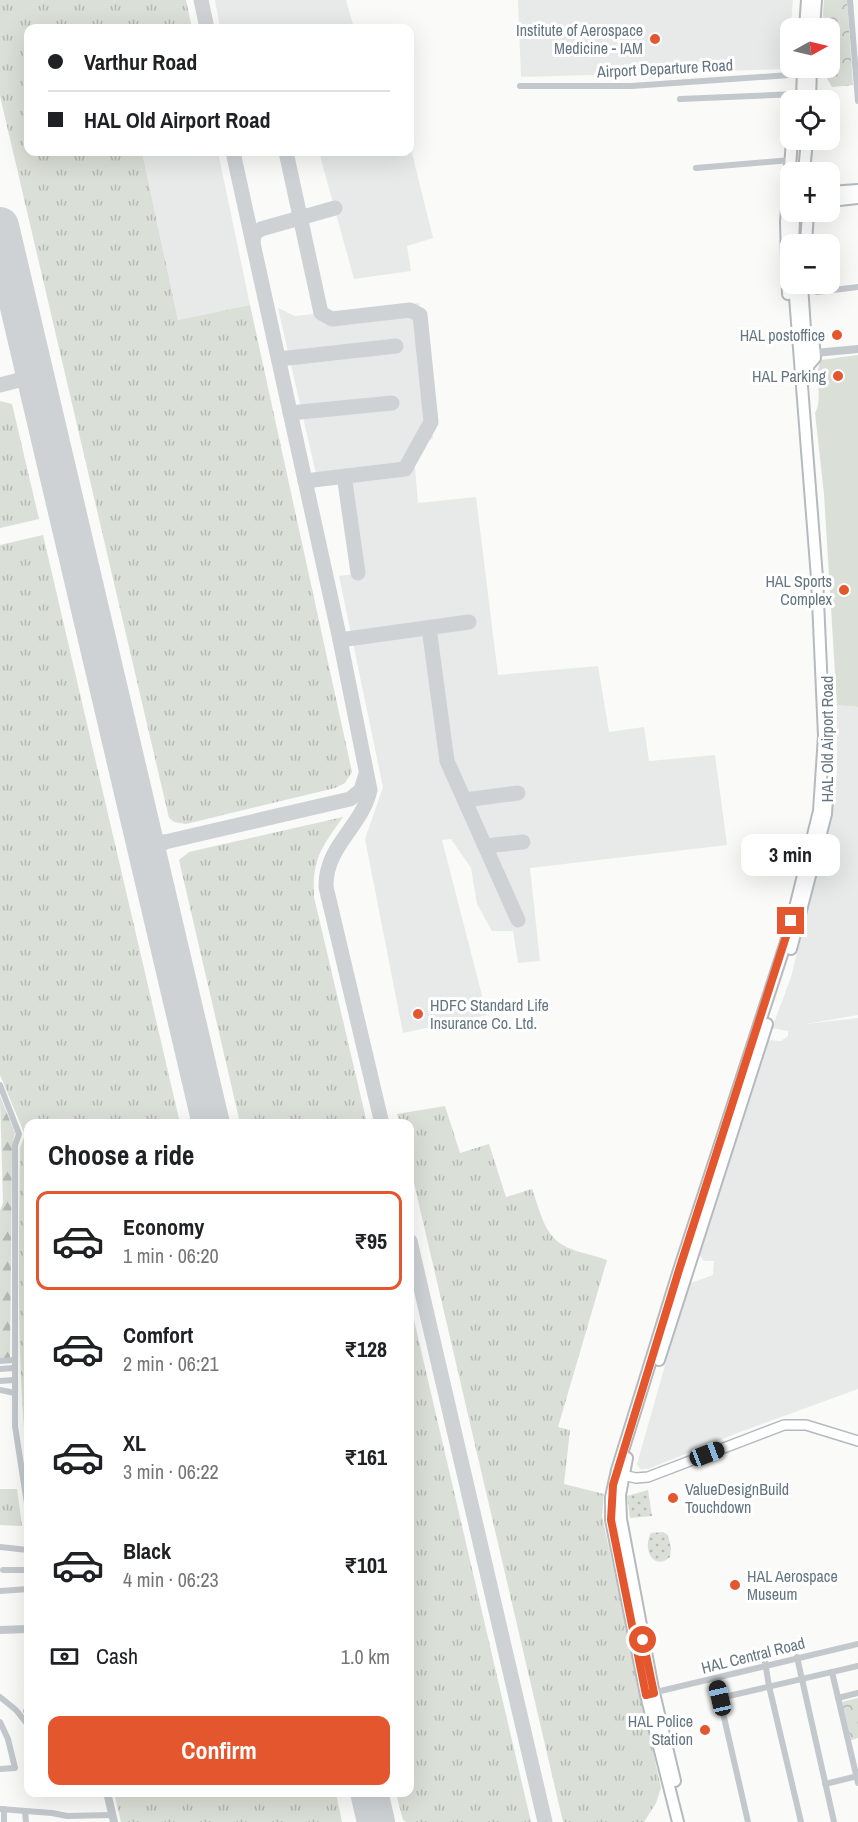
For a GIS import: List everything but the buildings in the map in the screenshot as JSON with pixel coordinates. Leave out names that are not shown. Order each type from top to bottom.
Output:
[{"type":"main road","points":[[806,18],[807,0]]},
{"type":"main road","points":[[815,18],[816,0]]},
{"type":"main road","points":[[791,160],[792,150]]},
{"type":"main road","points":[[840,191],[858,190]]},
{"type":"main road","points":[[840,200],[858,198]]},
{"type":"main road","points":[[788,222],[786,266],[789,322],[796,358],[804,365]]},
{"type":"main road","points":[[795,294],[804,365]]},
{"type":"main road","points":[[802,294],[804,365]]},
{"type":"main road","points":[[804,365],[815,358],[808,294]]},
{"type":"main road","name":"HAL Old Airport Road","points":[[620,1475],[628,1457],[789,942],[826,814],[830,758],[823,578],[804,365]]},
{"type":"main road","name":"HAL Old Airport Road","points":[[620,1475],[620,1461],[682,1260],[789,942]]},
{"type":"main road","points":[[678,1822],[650,1694],[621,1520],[620,1475],[636,1478],[648,1477],[784,1425],[806,1425],[858,1441]]},
{"type":"main road","points":[[650,1694],[685,1822]]},
{"type":"street","points":[[850,0],[858,101]]},
{"type":"street","name":"Airport Departure Road","points":[[520,86],[631,86],[780,75]]},
{"type":"street","points":[[680,99],[780,98]]},
{"type":"street","points":[[696,168],[791,160]]},
{"type":"street","points":[[840,289],[858,287]]},
{"type":"street","points":[[815,353],[858,349]]},
{"type":"street","points":[[0,1085],[18,1130],[15,1145],[14,1380],[15,1426],[24,1484]]},
{"type":"street","points":[[0,1361],[14,1360]]},
{"type":"street","points":[[0,1369],[14,1368]]},
{"type":"street","points":[[0,1381],[14,1380]]},
{"type":"street","points":[[0,1390],[15,1393]]},
{"type":"street","points":[[0,1547],[24,1550]]},
{"type":"street","points":[[3,1570],[24,1570]]},
{"type":"street","points":[[0,1591],[24,1589]]},
{"type":"street","points":[[0,1630],[24,1629]]},
{"type":"street","name":"HAL Central Road","points":[[650,1694],[858,1644]]},
{"type":"street","points":[[764,1656],[801,1822]]},
{"type":"street","points":[[797,1657],[834,1822]]},
{"type":"street","points":[[720,1698],[858,1666]]},
{"type":"street","points":[[825,1784],[858,1779],[832,1672]]},
{"type":"street","points":[[715,1678],[748,1822]]},
{"type":"street","points":[[838,1698],[858,1694]]},
{"type":"street","points":[[0,1696],[24,1720]]},
{"type":"street","points":[[0,1722],[8,1739],[15,1768],[0,1768]]},
{"type":"street","points":[[0,1740],[8,1739]]},
{"type":"street","points":[[849,1747],[858,1744]]},
{"type":"street","points":[[4,1822],[2,1809],[52,1813],[85,1819],[113,1818],[108,1797]]},
{"type":"street","points":[[25,1811],[26,1822]]},
{"type":"street","points":[[37,1812],[38,1822]]},
{"type":"shaded area","points":[[215,0],[346,0],[353,24],[219,24]]},
{"type":"shaded area","name":"Institute of Aerospace Medicine - IAM","points":[[518,0],[793,0],[791,18],[780,18],[780,69],[521,77]]},
{"type":"shaded area","points":[[143,156],[219,156],[250,305],[178,320]]},
{"type":"shaded area","points":[[320,156],[413,156],[433,238],[407,246],[411,271],[354,279]]},
{"type":"shaded area","points":[[419,303],[433,439],[413,444],[418,503],[476,497],[498,675],[598,666],[609,732],[644,727],[649,761],[715,755],[727,845],[530,868],[540,961],[518,963],[513,931],[492,931],[477,904],[471,868],[451,839],[442,840],[487,1015],[403,1033],[365,839],[383,787],[339,576],[354,574],[340,484],[335,481],[324,482],[319,487],[278,308],[295,316]]},
{"type":"shaded area","points":[[837,705],[858,707],[858,1015],[806,1024],[858,1018],[858,1389],[740,1432],[648,1469],[640,1469],[637,1464],[688,1284],[713,1275],[714,1261],[704,1261],[700,1256],[699,1247],[768,1040],[781,1041],[788,1036],[788,1031],[772,1028],[791,977],[833,808],[837,773]]},
{"type":"green space","points":[[0,0],[186,0],[191,24],[24,24],[24,156],[143,156],[178,320],[250,305],[352,772],[345,783],[335,788],[186,824],[174,822],[169,818],[0,96]]},
{"type":"green space","points":[[824,0],[847,0],[853,85],[832,87],[827,78],[840,78],[840,18],[823,18]]},
{"type":"green space","name":"HAL Sports Complex","points":[[858,355],[858,707],[837,705],[824,494],[815,413],[819,400],[818,373],[821,360]]},
{"type":"green space","points":[[0,401],[12,404],[39,519],[0,528]]},
{"type":"green space","points":[[43,535],[179,1119],[24,1119],[24,1133],[0,1075],[0,545]]},
{"type":"green space","points":[[343,817],[329,837],[317,862],[314,897],[366,1119],[239,1119],[179,860],[189,852]]},
{"type":"green space","points":[[0,1096],[15,1133],[12,1145],[10,1358],[0,1358],[0,1211],[3,1203]]},
{"type":"green space","points":[[445,1106],[460,1153],[489,1144],[506,1197],[532,1189],[543,1221],[554,1238],[571,1249],[607,1260],[558,1427],[570,1430],[564,1484],[604,1494],[602,1516],[661,1788],[656,1803],[644,1822],[563,1822],[414,1183],[414,1119],[399,1119],[397,1114]]},
{"type":"green space","points":[[24,1137],[24,1429],[19,1308],[20,1147]]},
{"type":"green space","points":[[414,1320],[531,1822],[406,1822],[403,1820],[397,1797],[414,1797]]},
{"type":"green space","points":[[0,1489],[17,1489],[22,1526],[0,1525]]},
{"type":"green space","points":[[648,1490],[652,1516],[630,1518],[627,1496]]},
{"type":"green space","points":[[663,1532],[668,1535],[671,1548],[670,1557],[659,1562],[651,1556],[648,1545],[651,1533]]},
{"type":"green space","points":[[858,1698],[858,1738],[851,1740],[842,1702]]},
{"type":"green space","points":[[115,1797],[337,1797],[342,1822],[121,1822]]},
{"type":"taxiway","points":[[201,0],[206,24]]},
{"type":"taxiway","points":[[234,156],[340,640],[370,790],[360,815],[331,860],[326,887],[381,1119]]},
{"type":"taxiway","points":[[287,156],[321,313],[332,319],[410,310],[420,315],[431,422],[405,469],[305,481]]},
{"type":"taxiway","points":[[253,243],[254,234],[261,229],[335,208]]},
{"type":"taxiway","points":[[279,359],[396,346]]},
{"type":"taxiway","points":[[0,385],[35,376]]},
{"type":"taxiway","points":[[290,413],[392,403]]},
{"type":"taxiway","points":[[347,476],[345,482],[358,573]]},
{"type":"taxiway","points":[[340,640],[469,622]]},
{"type":"taxiway","points":[[429,628],[447,761],[518,920]]},
{"type":"taxiway","points":[[149,860],[155,848],[165,842],[350,799],[361,790],[366,774]]},
{"type":"taxiway","points":[[465,800],[518,793]]},
{"type":"taxiway","points":[[142,833],[154,842],[165,842]]},
{"type":"taxiway","points":[[485,846],[523,842]]},
{"type":"taxiway","points":[[414,1258],[545,1822]]},
{"type":"runway","points":[[0,226],[210,1119]]},
{"type":"runway","points":[[370,1797],[376,1822]]},
{"type":"place","name":"Institute of Aerospace Medicine - IAM","points":[[655,39]]},
{"type":"place","name":"HAL postoffice","points":[[837,335]]},
{"type":"place","name":"HAL Parking","points":[[838,376]]},
{"type":"place","name":"HAL Sports Complex","points":[[844,590]]},
{"type":"place","name":"HDFC Standard Life Insurance Co. Ltd.","points":[[418,1014]]},
{"type":"place","name":"ValueDesignBuild Touchdown","points":[[673,1498]]},
{"type":"place","name":"HAL Aerospace Museum","points":[[735,1585]]},
{"type":"place","name":"HAL Police Station","points":[[705,1730]]},
{"type":"route","points":[[643,1640],[654,1693],[646,1695],[611,1520],[613,1485],[791,921]]}]
